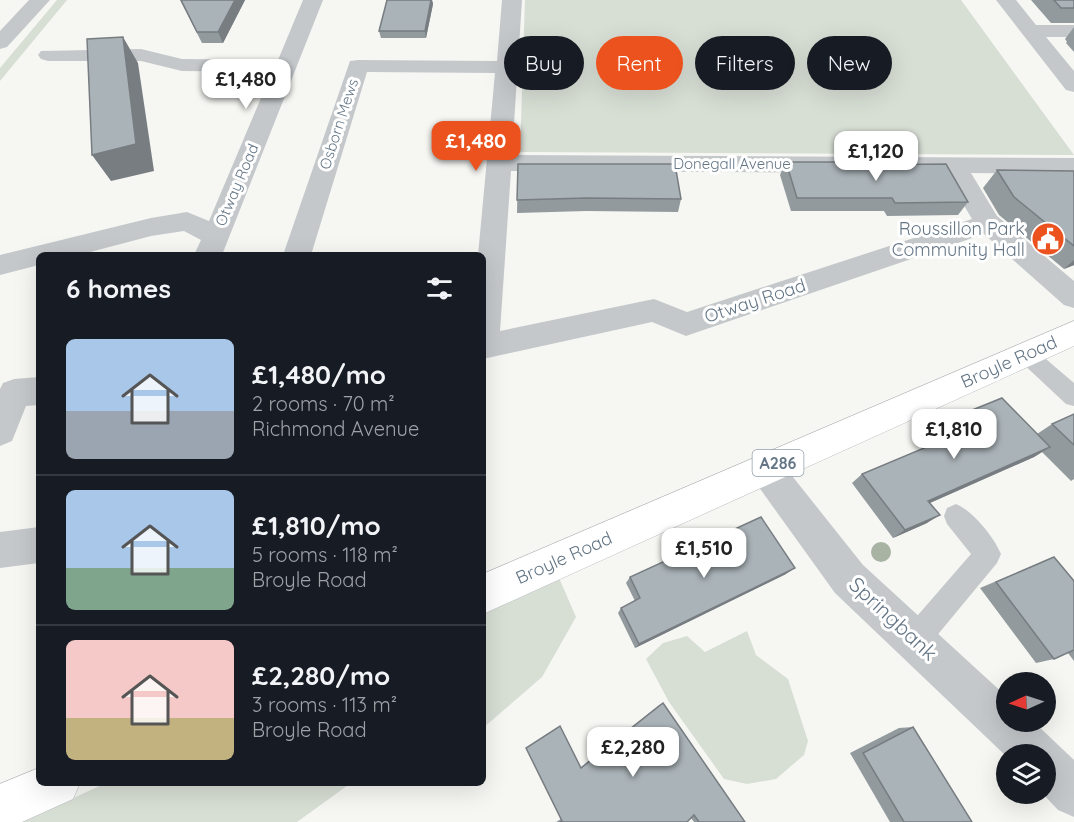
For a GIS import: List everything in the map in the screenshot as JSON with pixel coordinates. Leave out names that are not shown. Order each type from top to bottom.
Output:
[{"type":"main road","name":"Broyle Road","points":[[486,593],[1074,333]]},
{"type":"main road","points":[[0,808],[50,786]]},
{"type":"street","points":[[0,43],[40,0]]},
{"type":"street","name":"Otway Road","points":[[52,252],[151,227],[187,221],[212,245],[313,0]]},
{"type":"street","points":[[509,36],[512,0]]},
{"type":"street","points":[[1006,0],[1074,85]]},
{"type":"street","points":[[1030,30],[1074,31]]},
{"type":"street","points":[[48,55],[141,56],[182,65],[287,66]]},
{"type":"street","name":"Osborn Mews","points":[[298,252],[358,66],[504,67]]},
{"type":"street","points":[[486,312],[505,90]]},
{"type":"street","name":"Donegall Avenue","points":[[499,163],[1074,166]]},
{"type":"street","points":[[953,165],[988,223],[1074,297]]},
{"type":"street","name":"Otway Road","points":[[486,346],[654,310],[686,324],[988,223]]},
{"type":"street","name":"Otway Road","points":[[0,265],[36,256]]},
{"type":"street","points":[[0,431],[14,393],[36,391]]},
{"type":"street","name":"Springbank","points":[[765,468],[849,579],[1026,744]]},
{"type":"street","points":[[0,550],[36,545]]},
{"type":"street","points":[[1056,775],[1074,794]]},
{"type":"lane","points":[[1026,354],[1074,397]]},
{"type":"lane","points":[[915,640],[988,554],[956,516]]},
{"type":"shaded area","points":[[57,0],[67,0],[0,81],[0,68]]},
{"type":"shaded area","points":[[525,0],[961,0],[1074,155],[520,152],[522,90],[584,90],[584,36],[524,36]]},
{"type":"shaded area","points":[[559,578],[576,617],[542,677],[486,725],[486,611]]},
{"type":"shaded area","points":[[747,631],[756,655],[788,679],[808,741],[804,755],[776,779],[747,784],[724,779],[669,702],[646,659],[663,643],[687,636],[705,652]]},
{"type":"shaded area","points":[[99,786],[347,786],[297,822],[21,822]]},
{"type":"building","points":[[181,0],[235,0],[218,32],[197,32]]},
{"type":"building","points":[[387,0],[431,0],[425,31],[379,31]]},
{"type":"building","points":[[1054,0],[1074,0],[1074,8],[1061,8]]},
{"type":"building","points":[[123,37],[136,144],[92,155],[87,39]]},
{"type":"building","points":[[786,162],[853,162],[854,165],[946,164],[968,202],[895,203],[892,198],[797,198]]},
{"type":"building","points":[[518,164],[675,164],[681,199],[517,200]]},
{"type":"building","points":[[997,170],[1074,171],[1074,246],[1014,197]]},
{"type":"building","points":[[1002,398],[1050,447],[928,501],[940,515],[905,530],[862,474],[941,441],[930,427]]},
{"type":"building","points":[[1074,414],[1074,445],[1052,424]]},
{"type":"building","points":[[761,517],[795,568],[639,644],[621,608],[640,598],[630,577]]},
{"type":"building","points":[[1054,557],[1074,581],[1074,650],[1054,659],[996,582]]},
{"type":"building","points":[[663,703],[745,822],[699,822],[694,815],[687,822],[560,822],[562,821],[526,748],[560,726],[581,768]]},
{"type":"building","points":[[913,727],[972,822],[904,822],[863,753]]},
{"type":"place","name":"Roussillon Park Community Hall","points":[[1048,239]]}]
